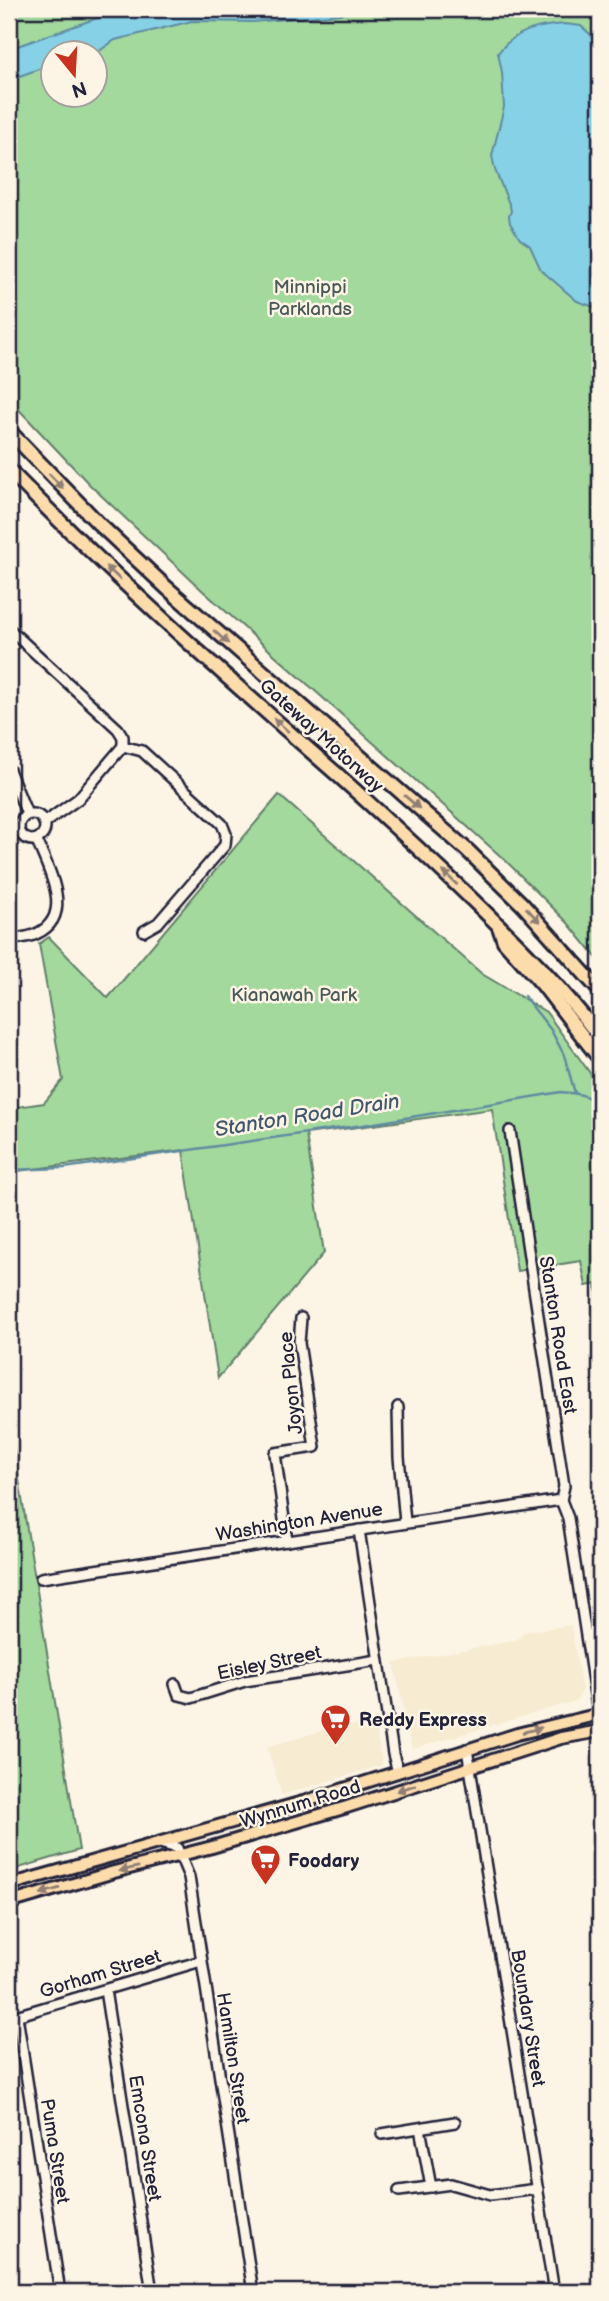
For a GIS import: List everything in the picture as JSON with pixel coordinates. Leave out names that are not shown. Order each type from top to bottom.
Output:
[{"type":"highway","name":"Gateway Motorway","points":[[9,431],[99,524],[167,588],[467,850],[522,904],[600,991]]},
{"type":"highway","name":"Gateway Motorway","points":[[9,470],[152,610],[369,803],[544,969],[600,1038]]},
{"type":"highway","points":[[499,926],[504,941],[543,985],[600,1059]]},
{"type":"main road","name":"Wynnum Road","points":[[9,1885],[291,1805],[517,1734],[599,1714]]},
{"type":"main road","name":"Wynnum Road","points":[[9,1903],[114,1872],[182,1856],[347,1807],[561,1738],[600,1729]]},
{"type":"main road","points":[[9,1894],[23,1899]]},
{"type":"street","points":[[9,629],[118,729],[123,737],[123,746],[78,799],[44,823]]},
{"type":"street","points":[[123,746],[142,751],[222,824],[226,834],[225,845],[158,923],[144,931]]},
{"type":"street","points":[[9,771],[27,814]]},
{"type":"street","points":[[27,814],[38,815],[44,823],[45,833],[37,841]]},
{"type":"street","points":[[27,814],[20,822],[20,833],[27,840],[37,841]]},
{"type":"street","points":[[9,835],[20,833]]},
{"type":"street","points":[[9,940],[34,935],[45,929],[57,906],[57,892],[37,841]]},
{"type":"street","name":"Stanton Road East","points":[[510,1131],[564,1486],[561,1500],[569,1518],[600,1729]]},
{"type":"street","name":"Joyon Place","points":[[287,1541],[275,1452],[315,1447],[299,1343],[301,1318]]},
{"type":"street","points":[[398,1407],[398,1457],[404,1522]]},
{"type":"street","name":"Washington Avenue","points":[[41,1578],[561,1500]]},
{"type":"street","points":[[359,1530],[398,1772]]},
{"type":"street","name":"Eisley Street","points":[[175,1684],[180,1695],[191,1698],[245,1681],[378,1660]]},
{"type":"street","name":"Boundary Street","points":[[467,1749],[554,2292]]},
{"type":"street","points":[[160,1843],[177,1848],[182,1856]]},
{"type":"street","name":"Hamilton Street","points":[[182,1856],[189,1877],[253,2292]]},
{"type":"street","name":"Gorham Street","points":[[13,2017],[201,1961]]},
{"type":"street","name":"Emcona Street","points":[[105,1990],[152,2292]]},
{"type":"street","name":"Puma Street","points":[[13,2017],[60,2292]]},
{"type":"street","points":[[382,2134],[455,2122]]},
{"type":"street","points":[[420,2128],[431,2187]]},
{"type":"street","points":[[399,2191],[451,2184],[491,2195],[538,2189]]},
{"type":"shaded area","points":[[600,1569],[600,1653],[588,1571]]},
{"type":"shaded area","points":[[571,1625],[582,1692],[575,1701],[412,1749],[394,1663],[517,1640],[524,1632]]},
{"type":"shaded area","points":[[375,1722],[382,1765],[282,1795],[267,1747],[325,1730]]},
{"type":"green space","name":"Minnippi Parklands","points":[[9,9],[600,9],[600,962],[568,923],[506,861],[203,591],[90,485],[9,399]]},
{"type":"green space","name":"Kianawah Park","points":[[279,795],[482,974],[546,1012],[600,1087],[600,1324],[596,1284],[586,1286],[581,1261],[517,1271],[492,1109],[306,1134],[324,1253],[218,1378],[183,1150],[9,1172],[9,1108],[44,1103],[63,1080],[39,944],[49,937],[108,998]]},
{"type":"green space","points":[[9,1418],[79,1850],[9,1871]]},
{"type":"water","points":[[123,9],[368,9],[253,22],[192,21],[115,40],[108,45],[108,38],[40,38]]},
{"type":"water","points":[[545,26],[581,26],[600,43],[600,309],[577,301],[541,270],[530,246],[520,239],[510,223],[510,206],[492,156],[504,107],[498,53],[520,34]]},
{"type":"water","points":[[38,39],[38,69],[9,80],[9,49]]},
{"type":"waterway","points":[[524,996],[551,1030],[564,1055],[575,1093]]},
{"type":"waterway","name":"Stanton Road Drain","points":[[9,1170],[64,1168],[363,1125],[561,1092],[589,1098],[600,1114]]},
{"type":"place","name":"Reddy Express","points":[[336,1746]]},
{"type":"place","name":"Foodary","points":[[265,1887]]}]
